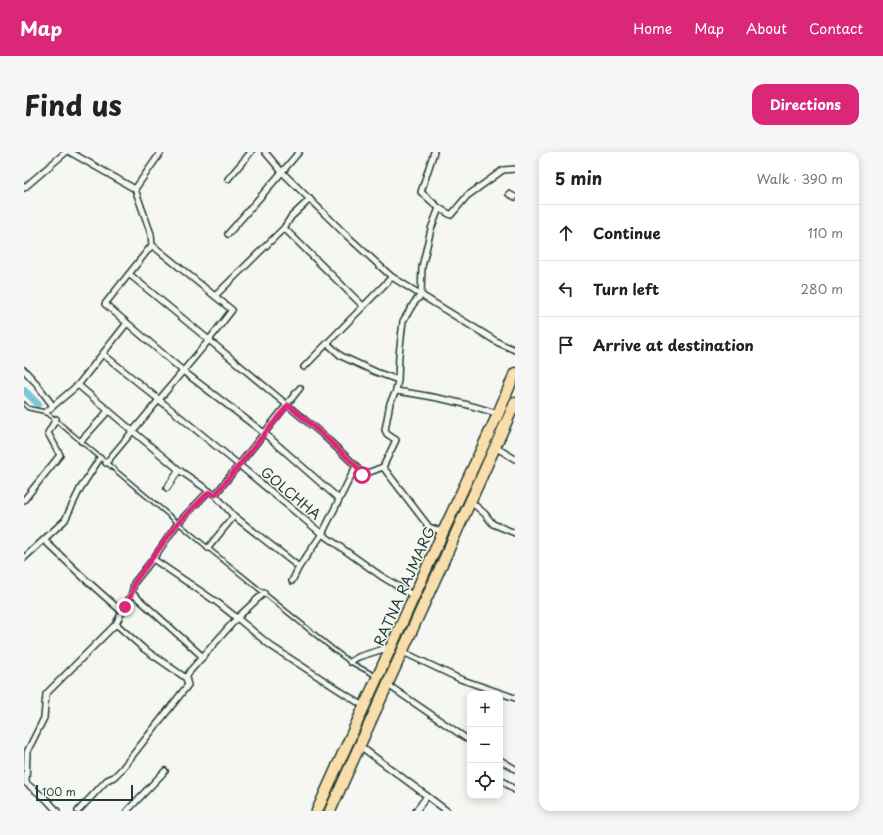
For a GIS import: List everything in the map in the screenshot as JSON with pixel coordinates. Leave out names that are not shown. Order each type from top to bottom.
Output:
[{"type":"highway","name":"RATNA RAJMARG","points":[[317,811],[498,414],[515,373]]},
{"type":"highway","name":"RATNA RAJMARG","points":[[330,811],[515,403]]},
{"type":"street","points":[[24,188],[66,152]]},
{"type":"street","points":[[70,152],[135,189],[151,234],[152,245],[105,304],[182,371],[264,433],[339,499]]},
{"type":"street","points":[[135,189],[161,152]]},
{"type":"street","points":[[228,179],[251,152]]},
{"type":"street","points":[[265,152],[282,172],[345,234],[392,277],[499,343],[515,350]]},
{"type":"street","points":[[228,234],[300,152]]},
{"type":"street","points":[[434,152],[422,192],[438,208],[450,215],[467,196],[504,170],[515,169]]},
{"type":"street","points":[[509,194],[515,197]]},
{"type":"street","points":[[216,296],[284,228],[291,217],[310,199]]},
{"type":"street","points":[[129,274],[322,434],[356,466],[362,475],[383,467],[396,440],[387,434],[385,430],[390,403],[396,391],[398,380],[403,321],[414,303],[421,295],[422,267],[431,229],[438,208]]},
{"type":"street","points":[[284,228],[363,306]]},
{"type":"street","points":[[106,463],[159,401],[232,310],[152,245]]},
{"type":"street","points":[[304,367],[392,277]]},
{"type":"street","points":[[46,412],[78,385],[127,323]]},
{"type":"street","points":[[327,343],[341,356],[398,380]]},
{"type":"street","name":"GOLCHHA","points":[[103,354],[159,401],[240,465],[322,534],[381,576],[414,596]]},
{"type":"street","points":[[24,370],[36,382],[53,406]]},
{"type":"street","points":[[78,385],[180,470],[215,495],[234,516],[299,567]]},
{"type":"street","points":[[215,495],[300,388]]},
{"type":"street","points":[[396,391],[472,405],[498,414]]},
{"type":"street","points":[[81,441],[109,410]]},
{"type":"street","points":[[24,500],[60,454],[48,433],[55,419]]},
{"type":"street","points":[[495,447],[515,459]]},
{"type":"street","points":[[24,558],[65,520],[80,489],[100,458]]},
{"type":"street","points":[[292,581],[299,567],[322,534],[356,466]]},
{"type":"street","points":[[383,467],[429,527],[443,532]]},
{"type":"street","points":[[167,488],[180,470]]},
{"type":"street","points":[[57,811],[47,800],[26,783],[27,752],[44,718],[46,694],[116,624],[121,611],[125,607],[132,593],[134,583],[178,523],[209,492]]},
{"type":"street","points":[[470,501],[485,514],[493,524],[515,533]]},
{"type":"street","points":[[208,548],[234,516]]},
{"type":"street","points":[[44,540],[121,611]]},
{"type":"street","points":[[153,558],[218,603],[272,646],[365,707]]},
{"type":"street","points":[[132,593],[203,656]]},
{"type":"street","points":[[186,678],[203,656],[238,618],[264,593]]},
{"type":"street","points":[[78,811],[107,780],[114,777],[121,770],[188,685],[186,678],[144,649],[116,624]]},
{"type":"street","points":[[350,662],[358,657],[392,646]]},
{"type":"street","points":[[403,652],[457,678],[515,698]]},
{"type":"street","points":[[388,685],[467,739]]},
{"type":"street","points":[[360,746],[446,811]]},
{"type":"street","points":[[503,762],[515,769]]},
{"type":"street","points":[[127,811],[165,771]]},
{"type":"street","points":[[503,782],[513,787],[515,790]]},
{"type":"street","points":[[416,811],[427,796]]},
{"type":"lane","points":[[24,404],[28,408],[46,412],[208,548],[350,662],[378,677]]},
{"type":"waterway","points":[[24,390],[38,404]]},
{"type":"route","points":[[125,607],[132,593],[134,583],[178,523],[209,492],[215,495],[288,405],[356,466],[362,475]]}]
